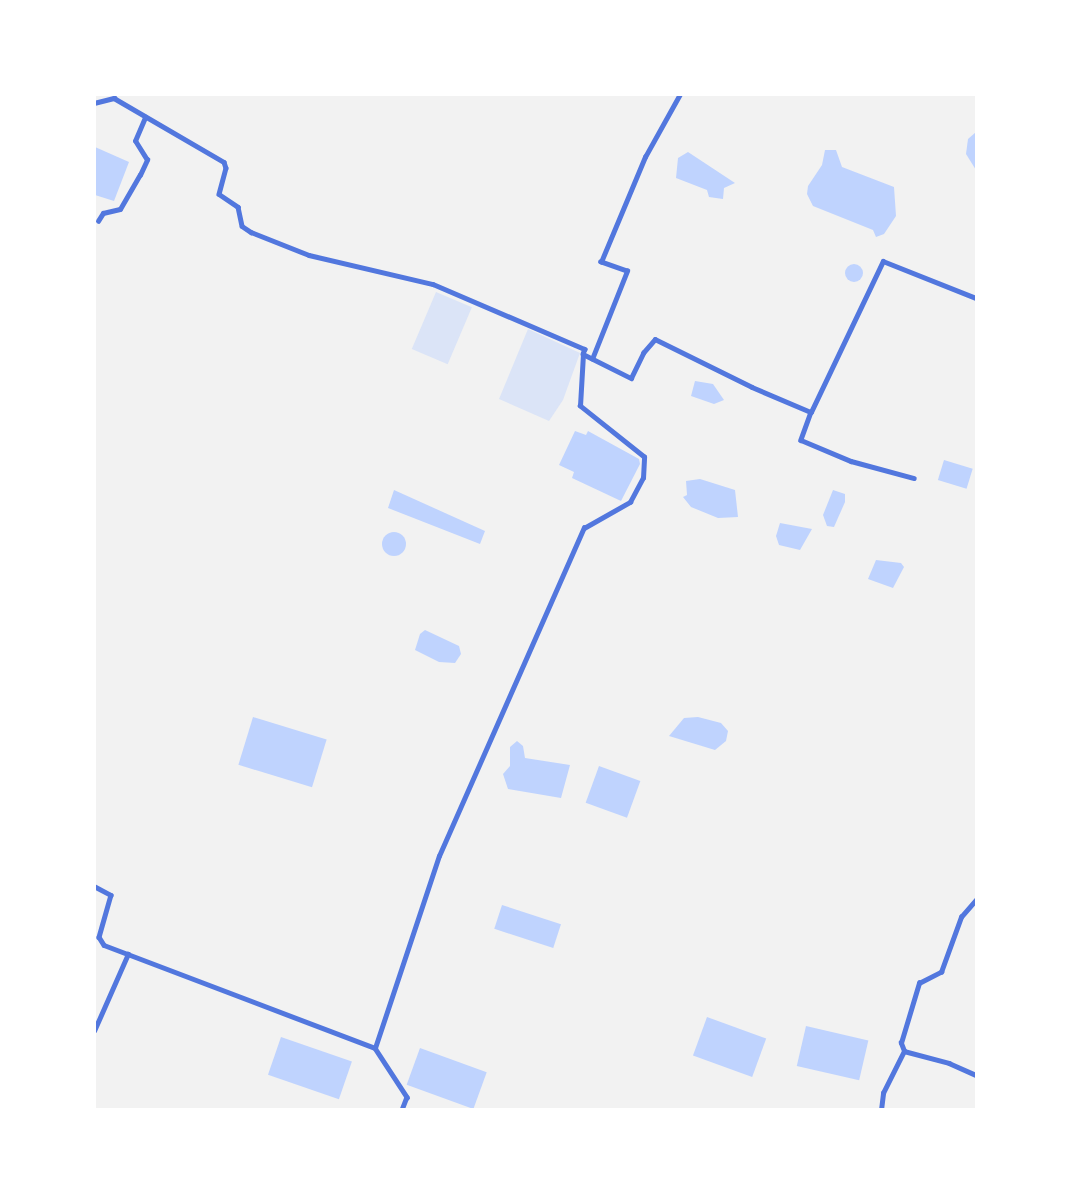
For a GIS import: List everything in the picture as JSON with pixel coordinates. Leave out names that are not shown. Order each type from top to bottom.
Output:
[{"type":"street","points":[[592,358],[627,271],[601,262],[645,157],[680,94]]},
{"type":"street","points":[[94,103],[114,98],[224,162],[226,168],[219,194],[238,207],[241,224],[251,232],[309,255],[433,284],[585,349],[580,406],[644,457],[643,478],[630,502],[584,528],[439,855],[375,1048]]},
{"type":"street","points":[[98,221],[103,213],[120,209],[147,160],[135,141],[145,117]]},
{"type":"street","points":[[914,478],[852,461],[801,440],[811,412],[883,261],[976,298]]},
{"type":"street","points":[[583,354],[631,378],[655,339],[752,387],[811,412]]},
{"type":"street","points":[[94,885],[111,895],[99,937],[104,945],[375,1048],[407,1097],[402,1110]]},
{"type":"street","points":[[881,1110],[883,1093],[904,1052],[901,1043],[919,982],[941,972],[961,917],[976,900]]},
{"type":"street","points":[[94,1031],[128,954]]},
{"type":"street","points":[[904,1052],[949,1063],[976,1075]]},
{"type":"shaded area","points":[[436,292],[472,307],[448,364],[412,349]]},
{"type":"shaded area","points":[[528,329],[580,353],[563,400],[549,421],[499,399]]},
{"type":"water","points":[[976,132],[976,170],[966,154],[968,139]]},
{"type":"water","points":[[95,147],[129,162],[114,201],[95,195]]},
{"type":"water","points":[[825,150],[836,150],[842,167],[894,187],[896,216],[884,234],[876,237],[873,230],[813,206],[807,194],[808,186],[822,165]]},
{"type":"water","points":[[688,152],[735,183],[724,188],[723,199],[709,197],[707,190],[676,178],[678,158]]},
{"type":"water","points":[[854,264],[860,267],[863,273],[860,279],[854,282],[848,279],[845,273],[848,267]]},
{"type":"water","points":[[695,381],[713,384],[724,400],[714,404],[691,396]]},
{"type":"water","points":[[575,431],[586,435],[588,431],[639,459],[640,464],[621,501],[572,478],[574,472],[559,465]]},
{"type":"water","points":[[944,460],[973,469],[967,489],[938,480]]},
{"type":"water","points":[[700,479],[735,490],[738,517],[718,518],[691,507],[683,497],[687,495],[686,481]]},
{"type":"water","points":[[394,490],[485,531],[480,544],[388,508]]},
{"type":"water","points":[[833,490],[845,494],[845,502],[834,527],[827,526],[823,515]]},
{"type":"water","points":[[780,523],[812,529],[800,550],[779,545],[776,536]]},
{"type":"water","points":[[394,532],[402,536],[406,544],[402,552],[394,556],[386,552],[382,544],[386,536]]},
{"type":"water","points":[[876,560],[901,563],[904,567],[893,588],[868,579]]},
{"type":"water","points":[[425,630],[459,646],[461,654],[455,663],[439,662],[415,650],[420,634]]},
{"type":"water","points":[[253,717],[327,740],[312,787],[238,765]]},
{"type":"water","points":[[698,717],[721,723],[728,731],[726,741],[715,750],[669,736],[684,718]]},
{"type":"water","points":[[517,741],[523,746],[525,758],[570,765],[561,798],[508,789],[503,774],[510,766],[510,747]]},
{"type":"water","points":[[599,766],[640,781],[627,818],[586,803]]},
{"type":"water","points":[[502,905],[561,924],[553,948],[494,929]]},
{"type":"water","points":[[707,1017],[766,1039],[752,1077],[693,1056]]},
{"type":"water","points":[[806,1026],[868,1040],[859,1080],[797,1066]]},
{"type":"water","points":[[281,1037],[352,1061],[339,1099],[268,1075]]},
{"type":"water","points":[[420,1048],[487,1072],[473,1109],[407,1085]]}]
